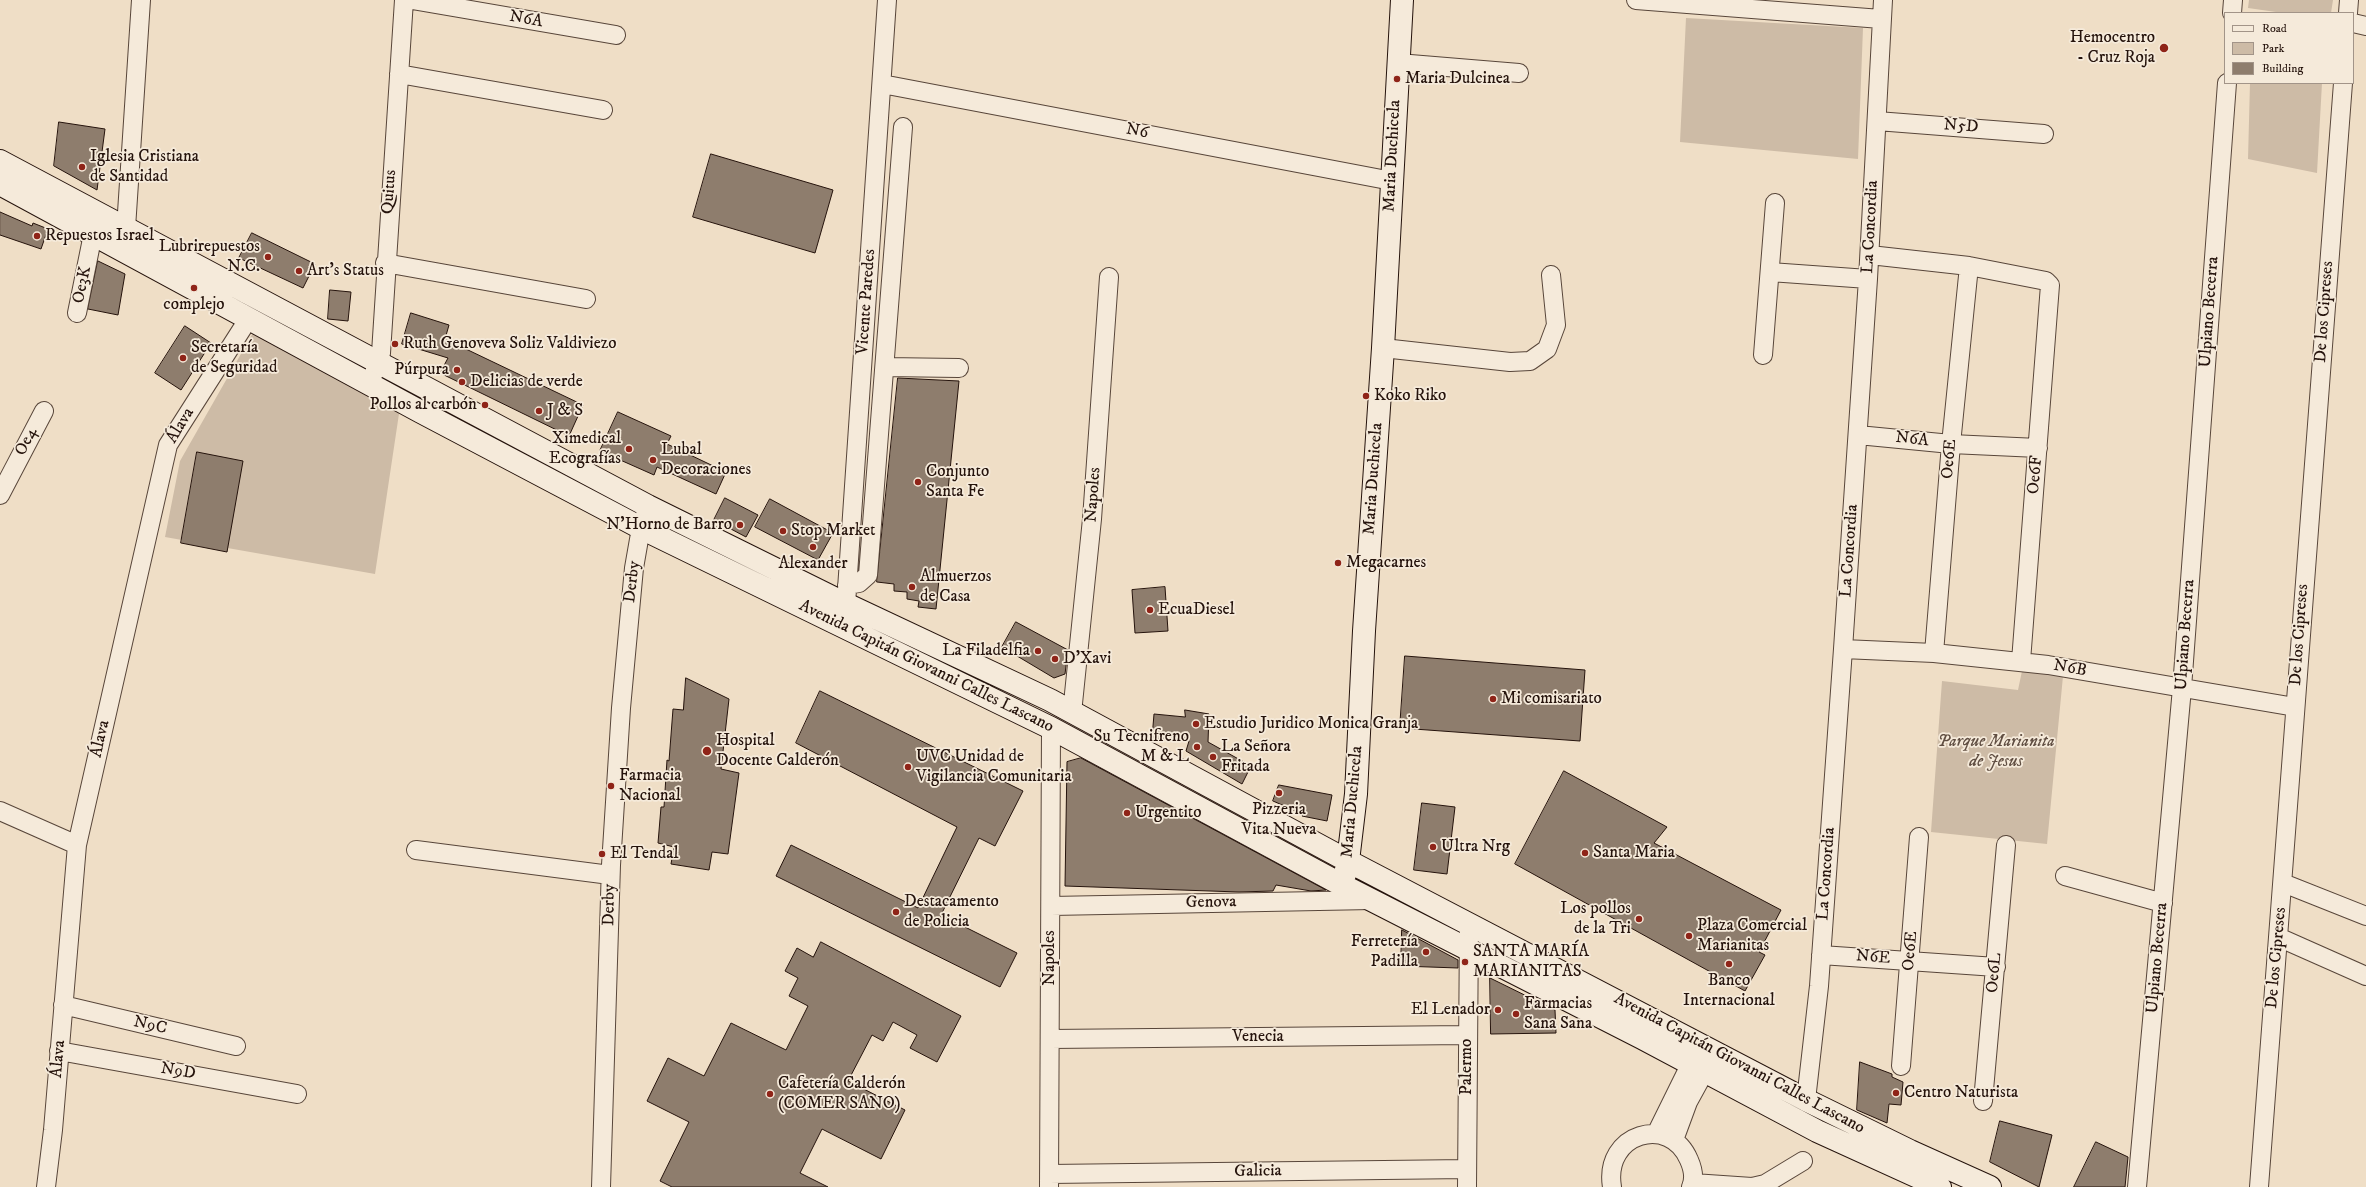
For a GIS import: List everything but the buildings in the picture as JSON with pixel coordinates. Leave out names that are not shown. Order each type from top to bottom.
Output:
[{"type":"main road","name":"Maria Duchicela","points":[[1342,885],[1348,862],[1356,794],[1364,632],[1383,348],[1402,0]]},
{"type":"main road","name":"Avenida Capitán Giovanni Calles Lascano","points":[[0,161],[648,506],[846,594],[1072,713],[1348,862],[1469,923],[1806,1100],[1910,1151],[1990,1187]]},
{"type":"main road","name":"Avenida Capitán Giovanni Calles Lascano","points":[[0,184],[371,383],[421,412],[641,528],[1051,728],[1342,885],[1698,1067],[1817,1131],[1940,1187]]},
{"type":"street","points":[[126,228],[141,0]]},
{"type":"street","name":"Quitus","points":[[371,383],[381,353],[385,263],[404,0]]},
{"type":"street","name":"N6A","points":[[412,0],[616,35]]},
{"type":"street","name":"Vicente Paredes","points":[[846,594],[882,84],[886,0]]},
{"type":"street","points":[[1636,0],[1881,19]]},
{"type":"street","name":"La Concordia","points":[[1806,1100],[1821,955],[1843,650],[1870,255],[1883,0]]},
{"type":"street","points":[[2232,12],[2233,0]]},
{"type":"street","points":[[2348,12],[2349,0]]},
{"type":"street","points":[[2354,23],[2366,26]]},
{"type":"street","points":[[1398,63],[1519,73]]},
{"type":"street","points":[[398,74],[603,110]]},
{"type":"street","name":"N6","points":[[882,84],[1392,181]]},
{"type":"street","name":"Ulpiano Becerra","points":[[2137,1187],[2182,688],[2227,84]]},
{"type":"street","name":"De los Cipreses","points":[[2259,1187],[2343,84]]},
{"type":"street","name":"N5D","points":[[1877,121],[2044,134]]},
{"type":"street","points":[[846,594],[868,575],[903,127]]},
{"type":"street","points":[[1763,355],[1775,203]]},
{"type":"street","name":"Oe3K","points":[[77,313],[93,234]]},
{"type":"street","points":[[1870,255],[1969,266]]},
{"type":"street","points":[[385,263],[586,299]]},
{"type":"street","name":"Oe6F","points":[[1969,266],[2046,281],[2050,288],[2021,661]]},
{"type":"street","name":"Oe6E","points":[[1934,653],[1951,444],[1969,266]]},
{"type":"street","points":[[1770,272],[1868,279]]},
{"type":"street","points":[[1383,348],[1510,362],[1530,361],[1547,349],[1556,325],[1551,274]]},
{"type":"street","name":"Napoles","points":[[1072,713],[1092,519],[1109,277]]},
{"type":"street","name":"Álava","points":[[46,1187],[60,1051],[77,845],[168,445],[249,318]]},
{"type":"street","points":[[885,367],[959,368]]},
{"type":"street","name":"Oe4","points":[[0,495],[44,411]]},
{"type":"street","name":"N6A","points":[[1858,435],[1951,444],[2038,448]]},
{"type":"street","name":"Derby","points":[[601,1187],[610,875],[621,708],[634,568],[641,528],[648,506]]},
{"type":"street","name":"N6B","points":[[1843,650],[1934,653],[2021,661],[2295,707]]},
{"type":"street","name":"Napoles","points":[[1049,1181],[1051,728]]},
{"type":"street","points":[[0,811],[77,845]]},
{"type":"street","name":"Oe6E","points":[[1901,1066],[1919,837]]},
{"type":"street","name":"Oe6L","points":[[1983,1101],[2006,845]]},
{"type":"street","points":[[416,850],[610,875]]},
{"type":"street","points":[[2065,876],[2163,902]]},
{"type":"street","points":[[2283,883],[2366,916]]},
{"type":"street","name":"Genova","points":[[1050,906],[1372,900]]},
{"type":"street","name":"Palermo","points":[[1467,1187],[1469,923]]},
{"type":"street","points":[[2278,937],[2366,976]]},
{"type":"street","name":"N6E","points":[[1821,955],[1996,967]]},
{"type":"street","name":"N9C","points":[[64,1006],[236,1046]]},
{"type":"street","name":"Venecia","points":[[1050,1038],[1467,1035]]},
{"type":"street","name":"N9D","points":[[60,1051],[297,1094]]},
{"type":"street","points":[[1656,1134],[1698,1067]]},
{"type":"street","points":[[1674,1140],[1688,1102],[1698,1067]]},
{"type":"street","points":[[1612,1187],[1610,1175],[1612,1162],[1619,1149],[1629,1140],[1642,1135],[1656,1134],[1674,1140],[1686,1152],[1693,1168],[1692,1185],[1752,1186],[1764,1184],[1803,1161]]},
{"type":"street","name":"Galicia","points":[[1049,1181],[1468,1169]]},
{"type":"green space","points":[[2249,0],[2333,0],[2331,12],[2276,12],[2248,8]]},
{"type":"green space","points":[[1686,18],[1863,28],[1858,159],[1680,142]]},
{"type":"green space","points":[[2250,84],[2322,84],[2317,173],[2248,159]]},
{"type":"green space","points":[[254,331],[400,407],[375,574],[165,537],[180,461]]},
{"type":"green space","name":"Parque Marianita de Jesus","points":[[2022,671],[2063,676],[2047,844],[1931,832],[1942,681],[2018,690]]},
{"type":"place","name":"Hemocentro - Cruz Roja","points":[[2164,48]]},
{"type":"place","name":"Maria Dulcinea","points":[[1397,79]]},
{"type":"place","name":"Iglesia Cristiana de Santidad","points":[[82,167]]},
{"type":"place","name":"Repuestos Israel","points":[[37,236]]},
{"type":"place","name":"Lubrirepuestos N.C.","points":[[268,257]]},
{"type":"place","name":"Art's Status","points":[[299,271]]},
{"type":"place","name":"complejo","points":[[194,288]]},
{"type":"place","name":"Ruth Genoveva Soliz Valdiviezo","points":[[395,344]]},
{"type":"place","name":"Secretaría de Seguridad","points":[[183,358]]},
{"type":"place","name":"Púrpura","points":[[457,370]]},
{"type":"place","name":"Delicias de verde","points":[[462,382]]},
{"type":"place","name":"Koko Riko","points":[[1366,396]]},
{"type":"place","name":"Pollos al carbón","points":[[485,405]]},
{"type":"place","name":"J & S","points":[[539,411]]},
{"type":"place","name":"Ximedical Ecografías","points":[[629,449]]},
{"type":"place","name":"Lubal Decoraciones","points":[[653,460]]},
{"type":"place","name":"Conjunto Santa Fe","points":[[918,482]]},
{"type":"place","name":"N'Horno de Barro","points":[[740,525]]},
{"type":"place","name":"Stop Market","points":[[783,531]]},
{"type":"place","name":"Alexander","points":[[813,547]]},
{"type":"place","name":"Megacarnes","points":[[1338,563]]},
{"type":"place","name":"Almuerzos de Casa","points":[[912,587]]},
{"type":"place","name":"EcuaDiesel","points":[[1150,610]]},
{"type":"place","name":"La Filadelfia","points":[[1038,651]]},
{"type":"place","name":"D'Xavi","points":[[1055,659]]},
{"type":"place","name":"Mi comisariato","points":[[1493,699]]},
{"type":"place","name":"Estudio Juridico Monica Granja","points":[[1196,724]]},
{"type":"place","name":"Su Tecnifreno M & L","points":[[1197,747]]},
{"type":"place","name":"Hospital Docente Calderón","points":[[707,751]]},
{"type":"place","name":"La Señora Fritada","points":[[1213,757]]},
{"type":"place","name":"UVC Unidad de Vigilancia Comunitaria","points":[[908,767]]},
{"type":"place","name":"Farmacia Nacional","points":[[611,786]]},
{"type":"place","name":"Pizzeria Vita Nueva","points":[[1279,793]]},
{"type":"place","name":"Urgentito","points":[[1127,813]]},
{"type":"place","name":"Ultra Nrg","points":[[1433,847]]},
{"type":"place","name":"Santa Maria","points":[[1585,853]]},
{"type":"place","name":"El Tendal","points":[[602,854]]},
{"type":"place","name":"Destacamento de Policia","points":[[896,912]]},
{"type":"place","name":"Los pollos de la Tri","points":[[1639,919]]},
{"type":"place","name":"Plaza Comercial Marianitas","points":[[1689,936]]},
{"type":"place","name":"Ferretería Padilla","points":[[1426,952]]},
{"type":"place","name":"SANTA MARÍA MARIANITAS","points":[[1465,962]]},
{"type":"place","name":"Banco Internacional","points":[[1729,964]]},
{"type":"place","name":"El Lenador","points":[[1498,1010]]},
{"type":"place","name":"Farmacias Sana Sana","points":[[1516,1014]]},
{"type":"place","name":"Centro Naturista","points":[[1896,1093]]},
{"type":"place","name":"Cafetería Calderón (COMER SANO)","points":[[770,1094]]}]
